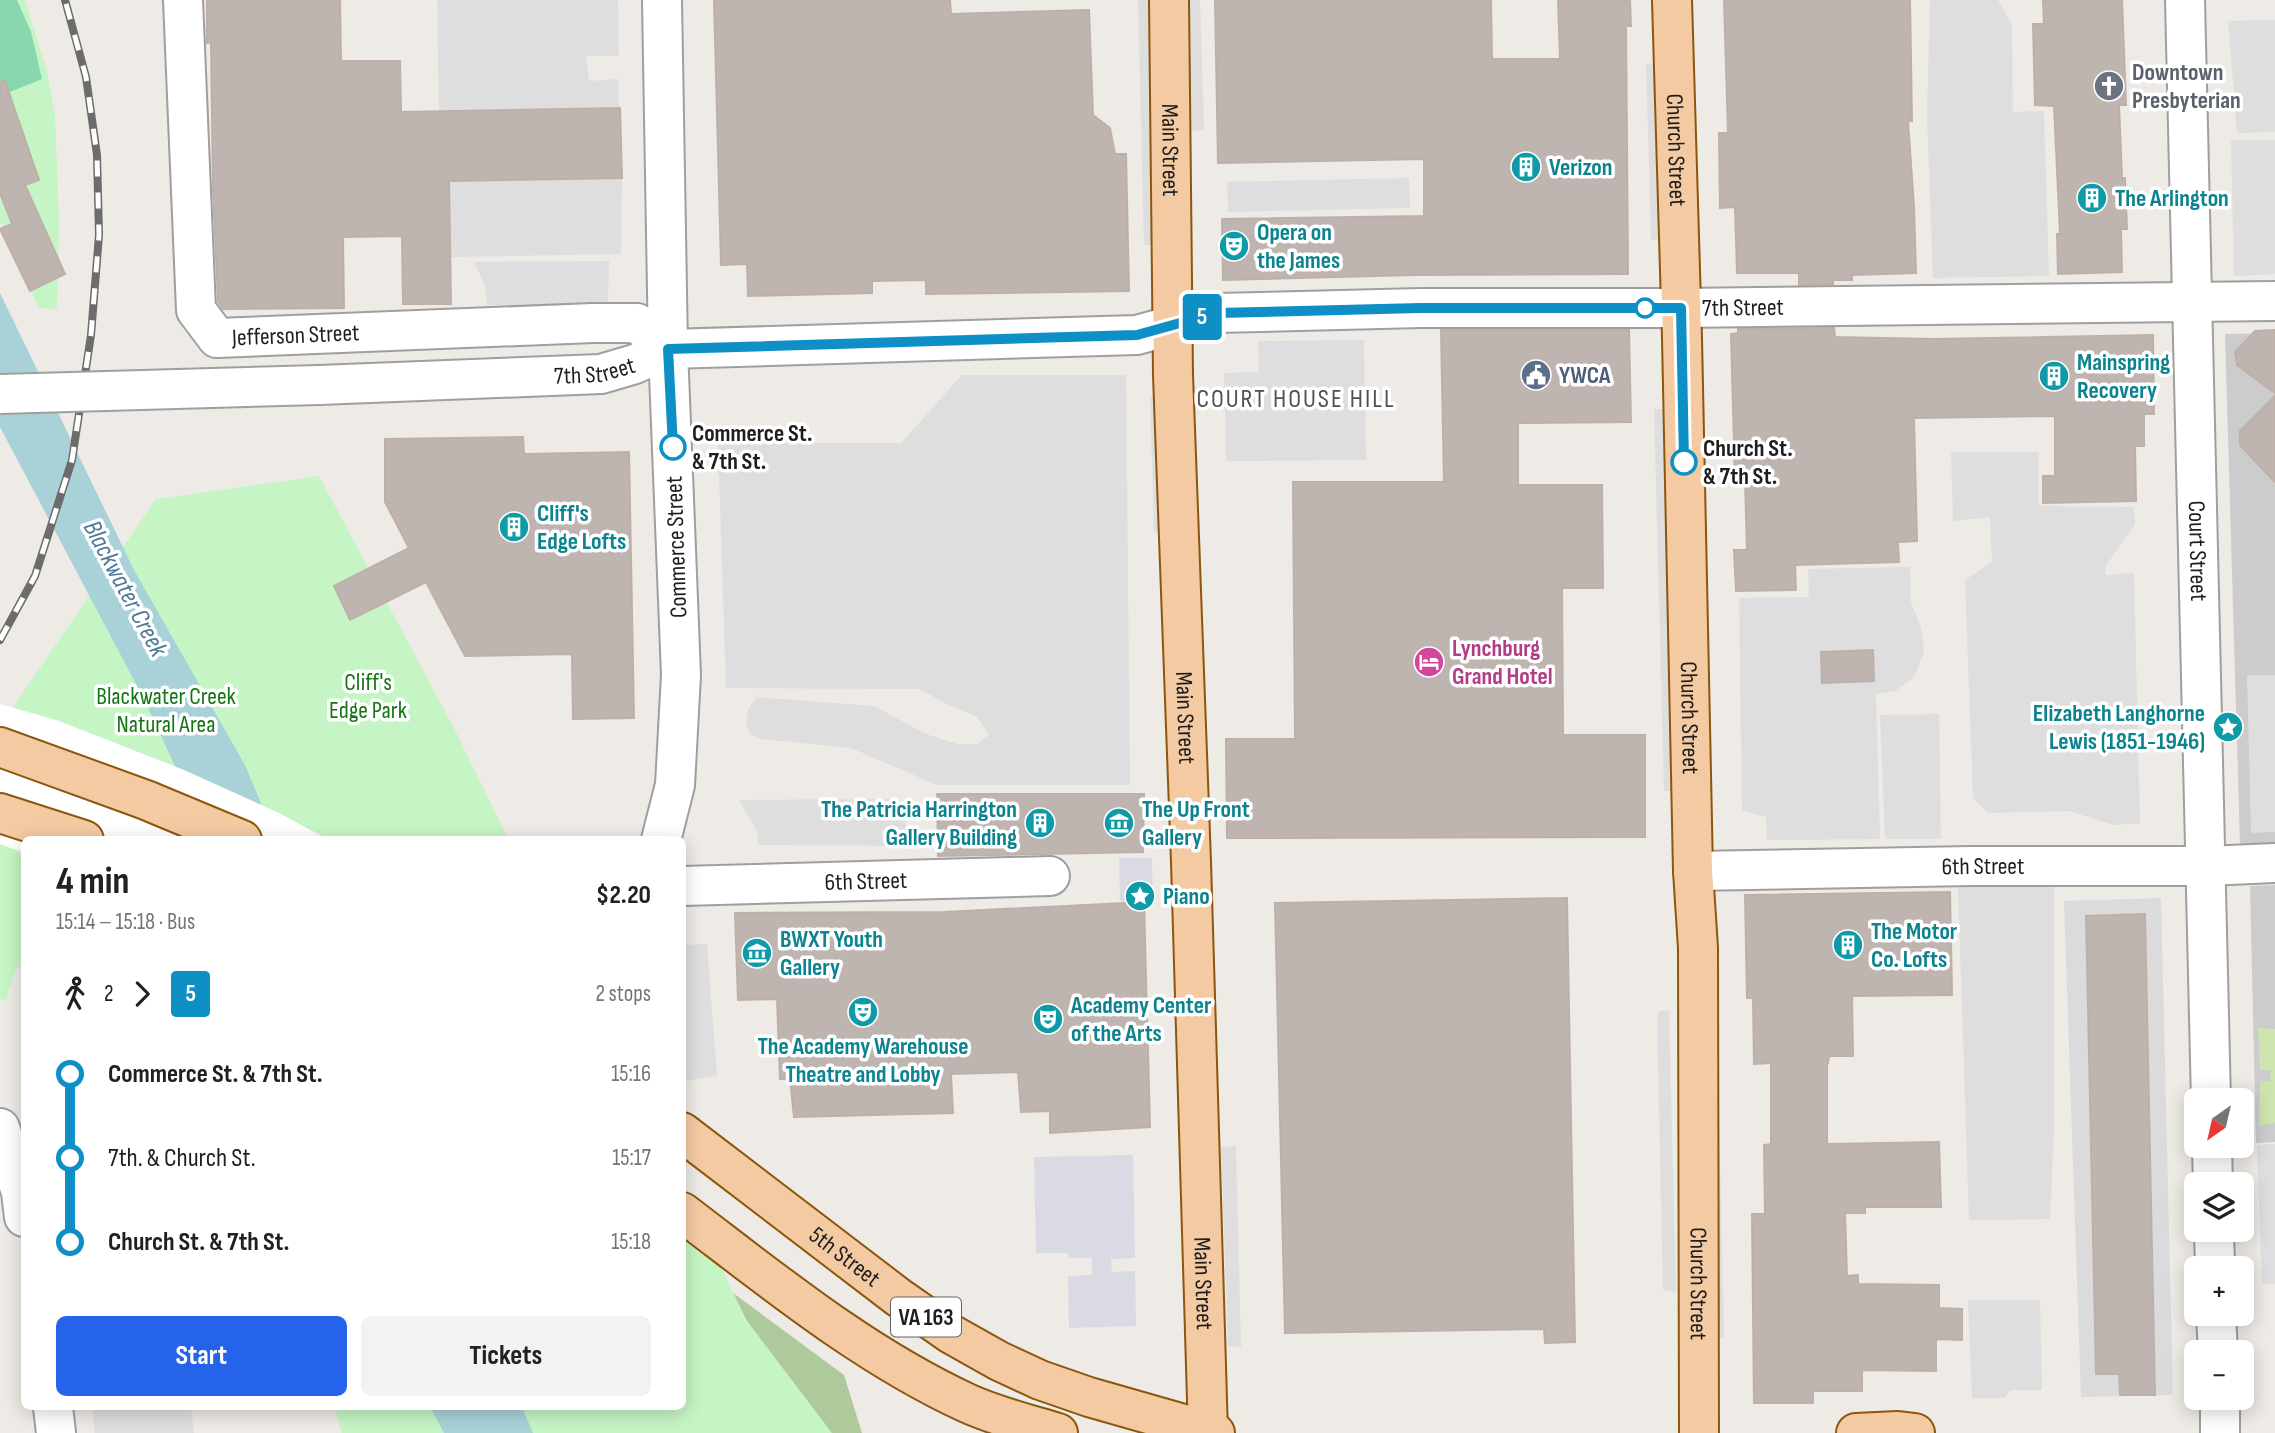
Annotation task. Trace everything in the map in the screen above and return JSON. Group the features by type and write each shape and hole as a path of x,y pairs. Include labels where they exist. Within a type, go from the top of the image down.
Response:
{"main road":[{"name":"Main Street","path":"1169,0 1173,326 1210,1433"},
{"name":"Church Street","path":"1672,0 1693,871 1698,948 1699,1433"},
{"path":"0,747 146,800 232,836"},
{"path":"0,813 72,836"},
{"name":"5th Street","path":"686,1135 898,1297 951,1334 1040,1380 1210,1433"},
{"path":"686,1215 851,1337 918,1377 968,1403 1058,1433"},
{"path":"1856,1433 1915,1433"}],"street":[{"name":"Jefferson Street","path":"183,0 196,310 217,338 637,323 668,349"},
{"name":"Commerce Street","path":"662,0 668,349 681,675 675,785 662,836"},
{"name":"Court Street","path":"2185,0 2211,1088"},
{"name":"7th Street","path":"0,394 601,374 635,364 668,349 1137,335 1216,313 1421,308 1681,308 2275,301"},
{"name":"6th Street","path":"1693,871 2275,863"},
{"name":"6th Street","path":"686,886 1050,876"},
{"path":"0,1128 21,1192"},
{"path":"53,1410 57,1433"},
{"path":"2220,1410 2220,1433"}],"shaded area":[{"path":"437,0 618,0 619,56 586,56 589,81 618,79 619,108 439,111"},
{"path":"1138,0 1152,0 1159,245 1144,245"},
{"path":"1185,0 1200,0 1204,130 1190,131"},
{"path":"1930,0 1998,0 2012,25 2013,112 2044,111 2049,276 1933,278 1927,117"},
{"path":"2275,20 2275,132 2237,133 2228,21"},
{"path":"1659,63 1663,240 1651,240 1646,64"},
{"path":"2231,140 2275,140 2275,274 2234,276"},
{"path":"622,178 621,254 450,257 448,181"},
{"path":"1409,178 1410,208 1228,212 1227,182"},
{"path":"609,261 608,304 487,305 485,285 474,262"},
{"path":"2275,333 2275,843 2240,844 2225,334"},
{"path":"1364,340 1366,460 1226,461 1224,373 1259,372 1258,341"},
{"path":"962,375 1126,375 1130,785 937,785 851,748 761,739 751,735 746,725 748,709 757,697 874,706 926,734 957,744 977,744 989,735 977,717 920,689 726,688 718,443 901,443"},
{"path":"1150,396 1162,396 1166,532 1154,532"},
{"path":"1654,409 1667,409 1677,791 1664,791"},
{"path":"1951,452 2039,452 2039,506 2134,507 2135,524 2105,567 2106,575 2134,573 2140,823 2114,825 2069,811 1988,813 1973,798 1965,580 1992,562 1990,517 1953,521"},
{"path":"1910,567 1911,602 1921,628 1924,651 1915,676 1895,691 1876,694 1880,839 1767,840 1766,817 1742,810 1739,598 1809,597 1808,569"},
{"path":"2247,675 2275,675 2275,832 2251,833"},
{"path":"1939,714 1941,839 1885,839 1880,715"},
{"path":"894,799 908,830 908,846 758,845 757,831 739,800"},
{"path":"1119,858 1152,858 1153,900 1120,901"},
{"path":"2275,885 2275,1142 2256,1143 2250,886"},
{"path":"1958,887 2054,887 2054,1131 2050,1219 1969,1220"},
{"path":"2161,898 2173,1395 2081,1397 2064,901"},
{"path":"707,944 717,1076 686,1081 686,945"},
{"path":"1659,1011 1669,1011 1676,1292 1663,1290"},
{"path":"1717,1025 1724,1338 1711,1338"},
{"path":"2275,1144 2275,1284 2262,1284 2257,1145"},
{"path":"1236,1146 1241,1347 1228,1346 1221,1147"},
{"path":"1133,1155 1135,1258 1111,1259 1112,1272 1135,1271 1136,1326 1069,1328 1068,1276 1092,1275 1092,1258 1069,1258 1068,1253 1036,1253 1034,1157"},
{"path":"1968,1300 2040,1300 2042,1390 2010,1390 2005,1398 1972,1398"},
{"path":"92,1410 191,1410 194,1433 95,1433"}],"green space":[{"path":"0,0 25,0 46,68 55,114 59,223 57,309 39,308 0,221"},
{"path":"0,0 17,0 31,32 42,79 0,96"},
{"name":"Blackwater Creek Natural Area","path":"319,476 453,726 507,836 21,836 21,966 16,968 5,1002 0,999 0,746 13,707 156,499"},
{"path":"2258,1028 2275,1029 2275,1123 2259,1126 2260,1081 2270,1081 2271,1070 2260,1070"},
{"path":"686,1196 747,1321 832,1433 342,1433 335,1410 686,1410"},
{"path":"686,1258 844,1375 862,1433 661,1433 680,1410 686,1410"}],"water":[{"name":"Blackwater Creek","path":"0,293 134,570 245,765 274,836 207,836 145,701 0,427"},
{"path":"432,1410 523,1410 533,1433 444,1433"}],"pier":[{"path":"0,704 59,721 184,770 279,813 322,836 21,836 21,852 0,844"}],"building":[{"path":"207,0 340,0 341,61 400,61 401,112 620,108 622,178 449,181 451,304 403,304 402,236 343,237 344,308 223,309 218,302 211,42 207,43"},
{"path":"714,0 950,0 951,14 1089,10 1093,115 1110,128 1115,154 1126,154 1129,291 926,294 926,280 872,281 872,293 748,296 747,264 721,265"},
{"path":"1215,0 1491,0 1492,59 1560,59 1558,0 1630,0 1631,26 1626,26 1628,274 1414,275 1223,280 1222,219 1424,216 1424,159 1218,163"},
{"path":"1724,0 1910,0 1912,121 1908,121 1916,273 1852,275 1852,280 1833,280 1833,284 1799,285 1799,273 1737,273 1735,207 1720,208 1719,133 1728,133"},
{"path":"2043,0 2122,0 2126,105 2119,105 2127,229 2121,229 2122,272 2058,274 2057,234 2060,234 2054,106 2035,105 2033,24 2044,24"},
{"path":"5,81 39,180 25,185 65,274 30,291 0,229 12,224 0,193 0,82"},
{"path":"1834,328 1835,337 1932,339 2153,335 2154,414 2144,414 2144,446 2135,446 2136,501 2043,503 2043,476 2055,476 2055,416 1914,418 1917,541 1898,542 1899,562 1795,565 1796,590 1736,591 1734,550 1747,550 1745,480 1735,480 1731,334 1738,333 1738,329"},
{"name":"Lynchburg Grand Hotel","path":"1441,330 1629,330 1631,422 1518,423 1518,485 1602,485 1603,588 1562,588 1563,735 1645,735 1645,837 1227,838 1226,739 1295,739 1293,482 1444,482"},
{"path":"2275,330 2275,393 2237,365 2235,352 2255,331"},
{"path":"2275,396 2275,482 2240,445 2240,431"},
{"name":"Cliff's Edge Lofts","path":"523,437 524,454 629,452 634,718 573,719 572,654 465,656 426,582 350,620 334,586 409,548 385,502 385,439"},
{"path":"1873,650 1874,681 1822,683 1821,652"},
{"name":"The Patricia Harrington Gallery Building","path":"937,794 1144,794 1143,852 938,856"},
{"path":"1950,892 1952,995 1852,996 1853,1056 1829,1056 1827,1063 1827,1144 1939,1142 1941,1207 1865,1207 1865,1213 1845,1213 1847,1276 1858,1275 1858,1284 1939,1285 1939,1308 1962,1309 1962,1340 1936,1339 1936,1371 1862,1370 1862,1391 1813,1391 1813,1403 1754,1403 1752,1214 1765,1214 1764,1145 1771,1144 1771,1063 1754,1064 1753,998 1747,998 1745,895"},
{"path":"1567,898 1575,1342 1545,1343 1544,1329 1285,1333 1275,903"},
{"path":"1144,902 1150,1127 1050,1133 1050,1111 1021,1112 1018,1072 951,1074 953,1113 794,1117 790,1079 780,1079 777,999 738,1000 735,913 944,912"},
{"path":"2145,914 2155,1395 2120,1395 2119,1374 2096,1374 2086,916"}],"railway":[{"path":"0,640 35,576 72,460 91,335 99,235 97,155 86,77 65,0"}],"bus line":[{"name":"5","path":"673,447 668,349 1137,335 1216,313 1421,308 1681,308 1684,462"}],"place":[{"name":"Downtown Presbyterian","path":"2109,86"},
{"name":"Verizon","path":"1526,167"},
{"name":"The Arlington","path":"2092,198"},
{"name":"Opera on the James","path":"1234,246"},
{"name":"YWCA","path":"1536,375"},
{"name":"Mainspring Recovery","path":"2054,376"},
{"name":"Commerce St. & 7th St.","path":"673,447"},
{"name":"Church St. & 7th St.","path":"1684,462"},
{"name":"Cliff's Edge Lofts","path":"514,527"},
{"name":"Lynchburg Grand Hotel","path":"1429,662"},
{"name":"Elizabeth Langhorne Lewis (1851-1946)","path":"2228,727"},
{"name":"The Patricia Harrington Gallery Building","path":"1040,823"},
{"name":"The Up Front Gallery","path":"1119,823"},
{"name":"Piano","path":"1140,896"},
{"name":"The Motor Co. Lofts","path":"1848,945"},
{"name":"BWXT Youth Gallery","path":"757,953"},
{"name":"The Academy Warehouse Theatre and Lobby","path":"863,1012"},
{"name":"Academy Center of the Arts","path":"1048,1019"}],"district":[{"name":"COURT HOUSE HILL","path":"1296,398"}],"park label":[{"name":"Cliff's Edge Park","path":"368,696"}]}
